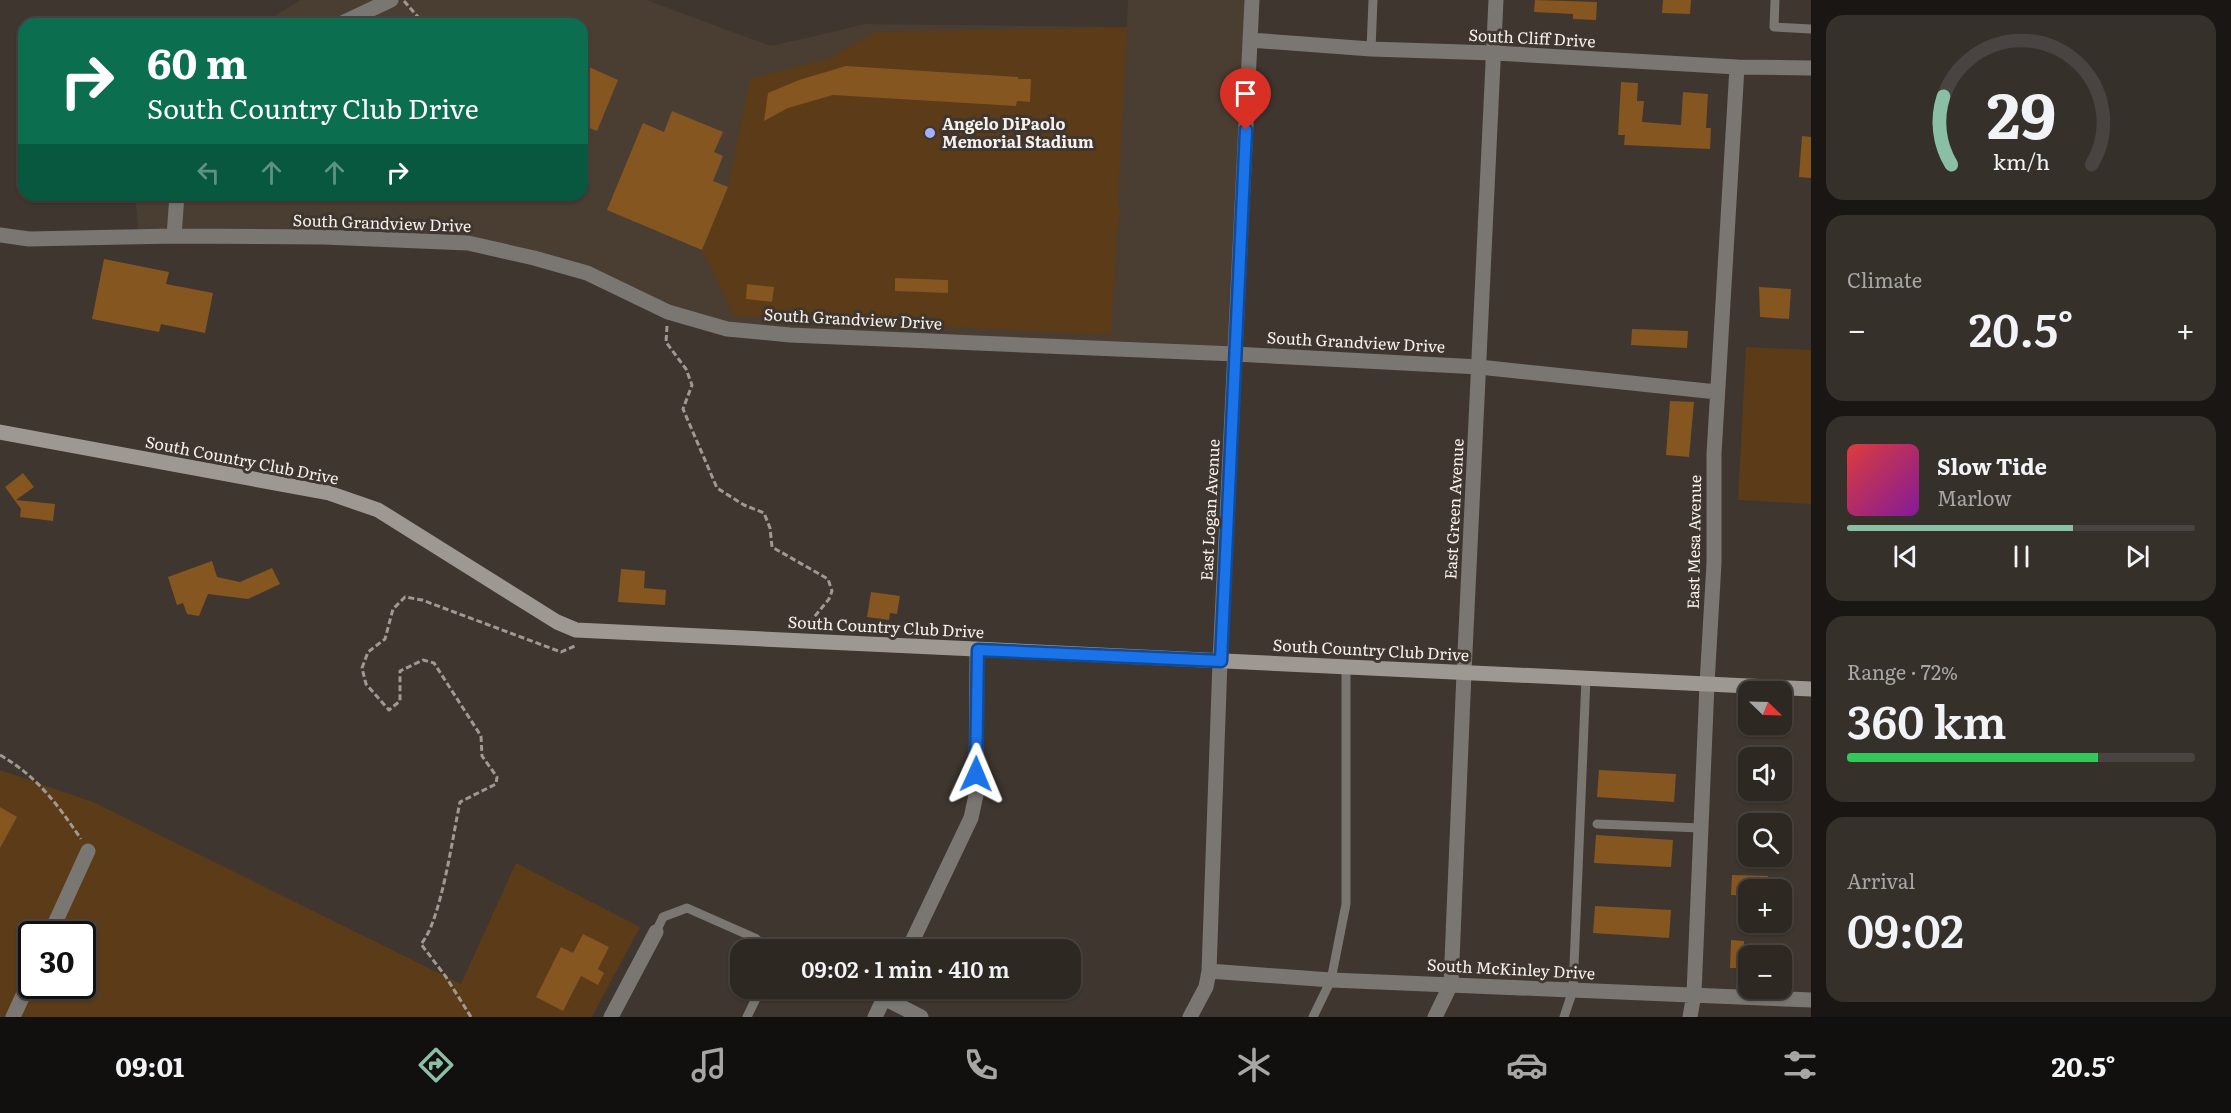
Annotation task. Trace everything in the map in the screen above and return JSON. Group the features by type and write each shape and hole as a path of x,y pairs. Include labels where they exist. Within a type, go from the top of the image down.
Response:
{"main road":[{"name":"South Country Club Drive","path":"0,432 329,493 378,510 557,622 576,630 1811,689"}],"street":[{"path":"353,18 391,0"},
{"name":"East Logan Avenue","path":"1190,1017 1206,987 1209,971 1252,0"},
{"name":"East Green Avenue","path":"1435,1017 1451,984 1496,0"},
{"name":"South Cliff Drive","path":"1250,40 1371,49 1494,53 1737,67 1811,68"},
{"name":"East Mesa Avenue","path":"1690,1017 1694,994 1714,563 1714,454 1717,392 1737,67"},
{"path":"174,236 177,201"},
{"name":"South Grandview Drive","path":"0,235 29,239 174,236 323,237 468,243 587,273 668,312 727,329 790,335 1479,367 1717,392"},
{"path":"913,939 971,818 976,795 978,650"},
{"path":"56,921 88,851"},
{"path":"611,1017 656,932"},
{"name":"South McKinley Drive","path":"1209,971 1331,980 1811,1000"},
{"path":"13,1017 21,999"},
{"path":"875,1017 883,999"},
{"path":"895,999 921,1017"}],"lane":[{"path":"1371,49 1373,0"},
{"path":"1775,0 1774,27 1811,29"},
{"path":"1313,1017 1331,980 1346,904 1346,667"},
{"path":"1564,1017 1573,990 1586,678"},
{"path":"1598,824 1701,828"},
{"path":"656,932 663,916 687,908 755,939"},
{"path":"747,1017 756,999"}],"path":[{"path":"403,0 418,18"},
{"path":"668,312 666,342 686,369 692,385 682,409 717,488 744,505 764,513 770,528 772,547 828,579 832,591 829,599 803,631 791,641"},
{"path":"471,1017 446,977 421,944 428,936 444,879 460,802 496,784 497,777 482,756 481,736 434,663 423,660 400,671 400,701 389,710 366,684 362,668 369,652 385,639 393,609 405,597 422,600 561,652 577,645"},
{"path":"0,755 19,766 54,799 88,851"}],"shaded area":[{"path":"300,0 646,0 771,46 866,24 1127,27 1128,0 1252,0 1235,354 730,331 587,273 468,243 139,237 136,201 588,201 588,18 272,18"},
{"name":"Angelo DiPaolo Memorial Stadium","path":"1127,27 1118,200 1120,212 1111,335 734,316 702,250 728,187 750,79 828,59 876,32"},
{"path":"1746,347 1811,350 1811,504 1738,500"},
{"path":"0,770 93,802 461,984 516,863 640,927 592,1017 0,1017"}],"building":[{"path":"1535,0 1597,2 1596,20 1573,19 1573,14 1534,12"},
{"path":"1663,0 1691,0 1690,14 1662,13"},
{"path":"846,66 1031,79 1030,102 1017,101 1016,106 833,95 788,108 764,121 768,93 799,80"},
{"path":"588,67 618,80 597,131 588,127"},
{"path":"1621,82 1638,83 1637,101 1644,101 1642,122 1681,125 1683,92 1708,94 1706,128 1711,128 1710,149 1624,145 1625,135 1618,135"},
{"path":"672,111 723,132 714,152 723,156 713,181 728,187 702,250 607,210 643,123 664,132"},
{"path":"1802,136 1811,137 1811,178 1799,177"},
{"path":"104,259 169,272 166,284 213,293 205,333 161,324 159,332 92,319"},
{"path":"895,278 948,280 948,293 895,291"},
{"path":"747,284 774,287 772,302 746,299"},
{"path":"1759,287 1791,289 1789,319 1760,317"},
{"path":"1632,329 1688,331 1687,348 1631,345"},
{"path":"1670,401 1694,402 1689,457 1666,455"},
{"path":"23,473 34,487 16,500 55,504 53,521 20,517 21,509 5,487"},
{"path":"212,561 217,577 240,582 272,568 280,584 248,599 208,594 199,616 187,614 183,603 177,605 168,577"},
{"path":"621,569 645,571 644,588 666,590 665,605 618,602"},
{"path":"871,592 900,596 897,614 890,613 889,620 867,617"},
{"path":"1599,770 1676,774 1674,802 1597,797"},
{"path":"0,807 17,817 0,848"},
{"path":"1596,835 1673,840 1671,867 1594,863"},
{"path":"1732,875 1768,876 1768,879 1738,879 1738,895 1731,895"},
{"path":"1595,906 1671,910 1669,938 1593,933"},
{"path":"583,934 609,947 598,969 604,973 598,985 581,976 563,1011 536,997 561,947 573,953"},
{"path":"1731,940 1744,941 1744,945 1738,945 1738,968 1730,968"}],"place":[{"name":"Angelo DiPaolo Memorial Stadium","path":"930,133"}],"route":[{"path":"976,774 978,650 1221,661 1246,130"}]}
